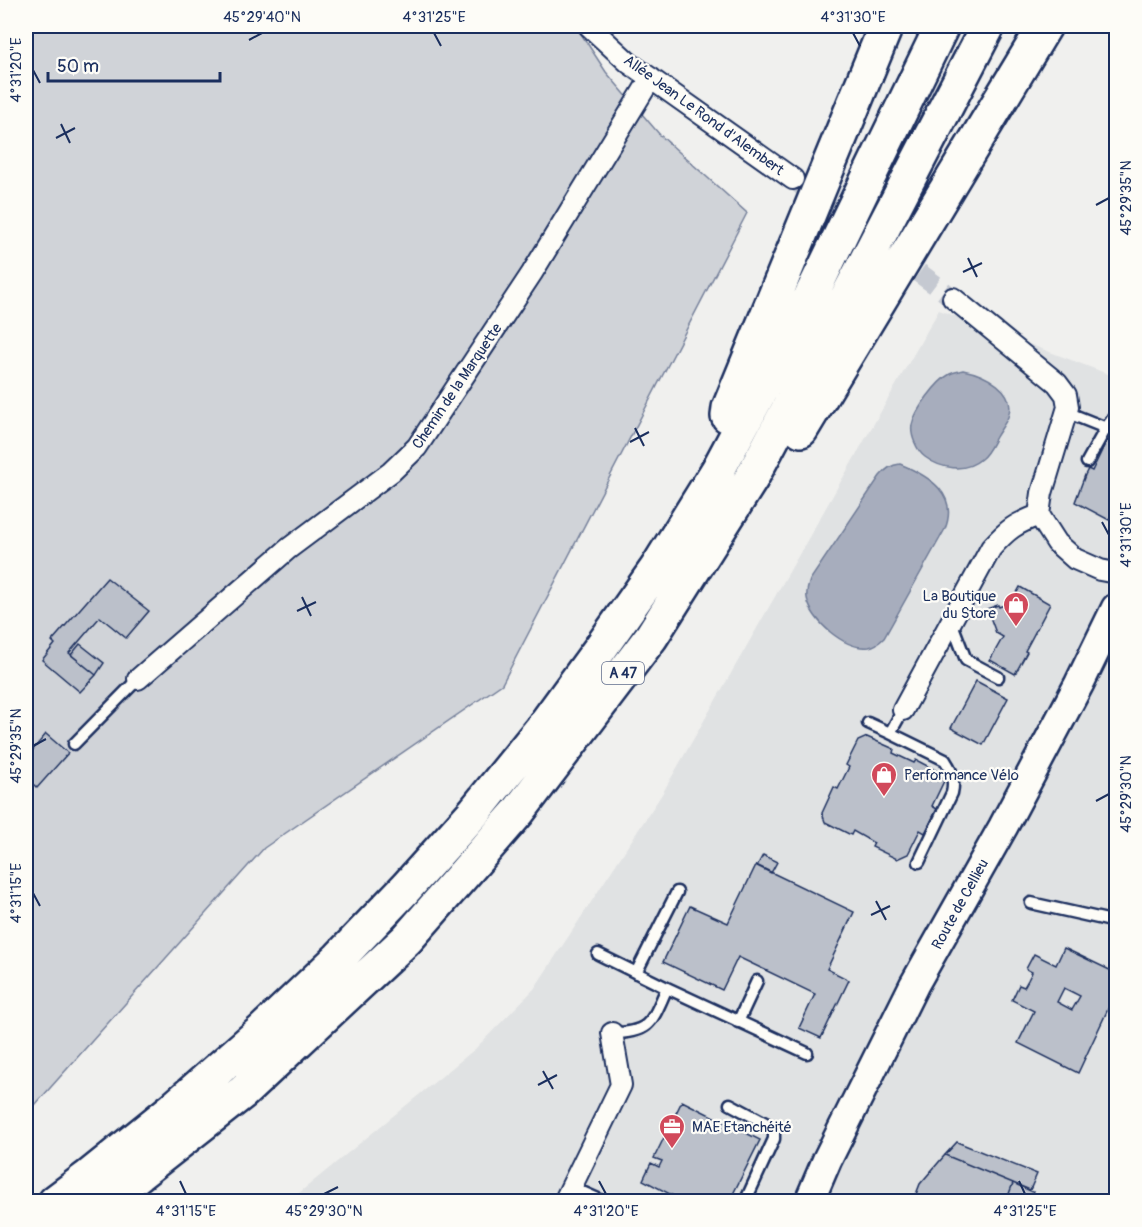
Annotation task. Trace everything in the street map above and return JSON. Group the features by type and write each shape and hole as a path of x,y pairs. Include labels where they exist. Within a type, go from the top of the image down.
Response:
{"highway":[{"path":"718,470 729,408 886,26"},
{"name":"A 47","path":"55,1202 174,1108 339,958 405,890 475,811 543,727 650,578 718,470 810,298 942,26"},
{"name":"A 47","path":"104,1202 243,1092 407,939 518,812 651,637 751,479 988,26"},
{"path":"751,479 788,451 1045,26"}],"main road":[{"name":"Route de Cellieu","path":"809,1202 827,1160 915,986 1003,827 1079,684 1116,608"}],"street":[{"name":"Allée Jean Le Rond d'Alembert","path":"589,26 629,63 793,179"},
{"name":"Chemin de la Marquette","path":"138,679 288,549 391,472 417,447 532,273 651,78"},
{"path":"952,298 1057,383 1065,394 1068,407 1041,493 1039,515 1057,543 1075,559 1100,570 1116,573"},
{"path":"903,710 991,548 1007,531 1039,515"},
{"path":"567,1194 621,1085 612,1033"}],"lane":[{"path":"1066,412 1106,428"},
{"path":"1088,462 1116,414"},
{"path":"951,621 966,660 998,677"},
{"path":"74,744 138,679"},
{"path":"890,733 903,710"},
{"path":"868,723 945,760 953,775 952,793 919,862"},
{"path":"636,973 677,892"},
{"path":"1031,903 1116,922"},
{"path":"598,954 807,1053"},
{"path":"738,1022 757,981"},
{"path":"612,1033 629,1033 642,1029 651,1022 667,988"},
{"path":"730,1104 771,1126 774,1132 774,1139 746,1202"},
{"path":"567,1194 605,1202"}],"shaded area":[{"path":"26,26 576,26 606,72 660,135 747,213 502,684 264,848 26,1115"},
{"path":"939,310 1116,377 1116,1201 288,1202 475,1049 534,989 662,794"}],"water":[{"path":"963,370 980,375 997,385 1004,391 1010,407 1007,420 983,457 968,466 953,468 931,461 922,454 913,438 912,425 922,404 933,389 950,374"},
{"path":"900,464 921,474 939,488 945,496 948,517 945,529 884,638 869,647 860,647 840,639 822,624 810,607 807,589 810,580 880,476 894,465"}],"building":[{"path":"1107,440 1116,445 1116,506 1109,520 1075,502 1088,469 1092,471"},
{"path":"107,578 149,611 126,638 100,617 69,653 96,675 80,692 42,660 55,644 52,641"},
{"path":"1020,587 1050,604 1015,674 990,660 1003,637 996,633 987,609 1016,600 1015,596"},
{"path":"80,644 104,663 96,675 71,655"},
{"path":"976,681 1008,698 983,745 951,728"},
{"path":"46,734 68,753 37,788 26,777 26,758"},
{"path":"867,737 894,749 893,753 914,763 916,760 939,772 944,781 932,806 937,809 925,833 920,830 908,854 897,859 872,847 874,843 853,831 851,835 825,822 822,813 834,787 838,789 849,767 846,765 858,741"},
{"path":"763,855 777,862 771,873 757,866"},
{"path":"756,865 854,912 827,969 849,980 821,1038 799,1028 815,994 738,957 722,990 663,962 690,906 728,923"},
{"path":"1064,948 1116,973 1116,992 1078,1073 1018,1043 1034,1011 1012,1000 1019,985 1024,987 1032,972 1026,969 1034,954 1056,965","holes":["1064,988 1080,996 1072,1010 1057,1002"]},
{"path":"682,1101 760,1140 729,1202 685,1202 643,1180 651,1163 659,1167 662,1161 654,1158"},
{"path":"957,1142 1037,1174 1030,1190 945,1155"},
{"path":"945,1155 1013,1183 1006,1202 913,1202 920,1184"},
{"path":"1013,1183 1033,1192 1029,1202 1006,1202"}],"tunnel":[{"path":"793,179 854,225"},
{"path":"895,255 953,298"}],"place":[{"name":"La Boutique du Store","path":"1016,628"},
{"name":"Performance Vélo","path":"884,798"},
{"name":"MAE Etanchéité","path":"672,1150"}]}
